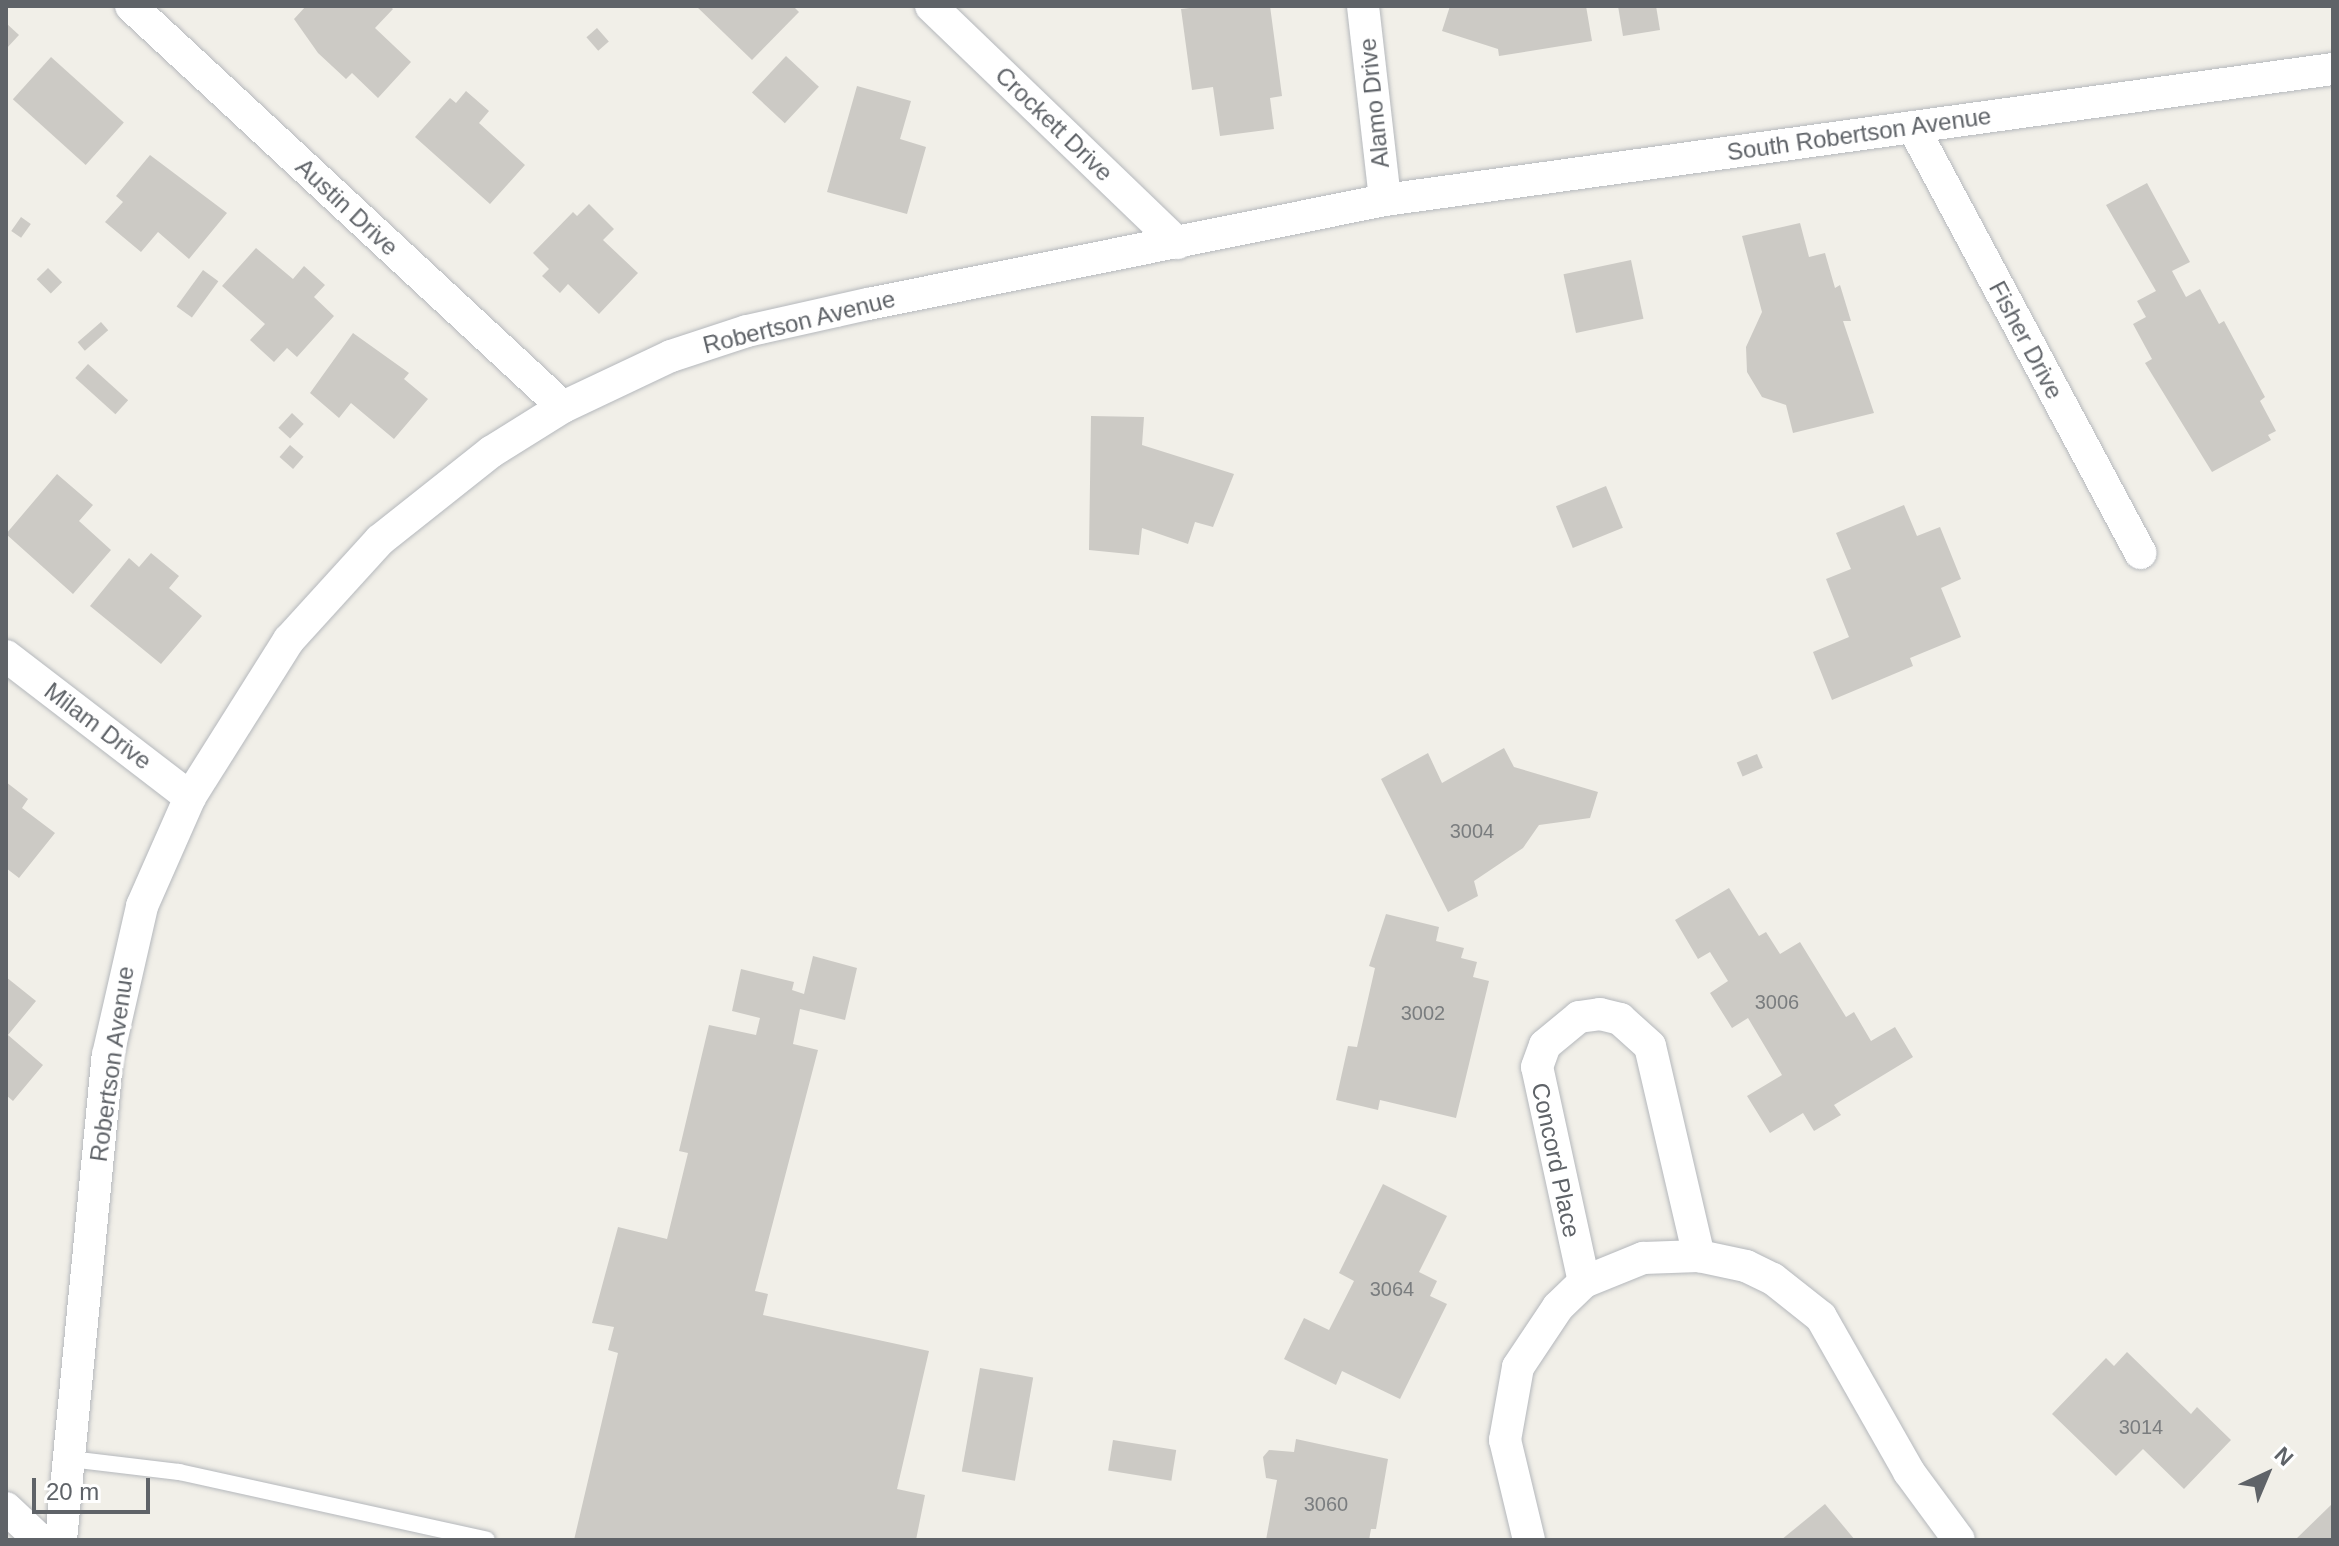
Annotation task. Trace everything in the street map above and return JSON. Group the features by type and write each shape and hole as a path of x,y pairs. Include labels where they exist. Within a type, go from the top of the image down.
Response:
{"street":[{"name":"Austin Drive","path":"131,6 563,407"},
{"name":"Crockett Drive","path":"931,6 1177,243"},
{"name":"Alamo Drive","path":"1363,6 1385,200"},
{"name":"South Robertson Avenue","path":"1385,200 2333,69"},
{"name":"Fisher Drive","path":"1913,127 2140,553"},
{"name":"Robertson Avenue","path":"61,1540 115,1014 142,906 190,797 257,684 352,568 448,483 563,407 671,356 747,331 1385,200"},
{"name":"Milam Drive","path":"6,656 190,797"},
{"name":"Concord Place","path":"1584,1282 1537,1067 1545,1045 1579,1017 1600,1014 1620,1019 1650,1046 1699,1256"},
{"path":"1529,1540 1505,1440 1518,1367 1558,1307 1584,1282 1643,1258 1699,1256 1746,1266 1773,1279 1821,1317 1909,1472 1959,1540"},
{"path":"6,1508 40,1540"}],"lane":[{"path":"70,1459 179,1472 487,1540"}],"building":[{"path":"306,6 390,6 393,9 375,28 411,62 378,98 352,73 346,79 318,53 294,19"},
{"path":"696,6 793,6 799,12 752,60"},
{"path":"1270,6 1282,96 1270,98 1274,129 1220,136 1213,87 1192,90 1181,9"},
{"path":"1450,6 1586,6 1592,41 1499,56 1498,49 1442,31"},
{"path":"1618,6 1656,6 1660,30 1623,36"},
{"path":"6,23 19,35 6,49"},
{"path":"597,28 609,42 598,51 586,37"},
{"path":"786,56 819,87 785,123 752,93"},
{"path":"51,57 124,123 86,165 13,99"},
{"path":"857,86 911,101 900,139 926,147 907,214 827,192"},
{"path":"466,91 489,111 479,123 525,165 490,204 415,137 450,98 456,103"},
{"path":"150,155 227,213 189,259 158,232 141,252 105,222 123,202 116,196"},
{"path":"2147,183 2190,262 2172,271 2186,297 2200,289 2219,324 2224,321 2265,397 2260,401 2276,431 2268,435 2271,440 2212,472 2145,363 2152,359 2133,324 2146,317 2137,301 2156,291 2106,205"},
{"path":"589,204 614,229 603,240 638,273 599,314 568,284 560,293 542,276 549,269 533,253 573,212 577,216"},
{"path":"21,217 31,224 21,238 11,231"},
{"path":"1800,223 1809,257 1825,253 1835,288 1840,285 1851,321 1843,321 1874,413 1793,433 1786,405 1762,397 1747,372 1746,347 1762,312 1742,236"},
{"path":"256,248 293,279 304,266 325,285 314,297 334,316 297,357 287,348 274,362 250,340 265,324 222,286"},
{"path":"1631,260 1643,319 1576,333 1564,274"},
{"path":"48,268 62,282 51,293 37,279"},
{"path":"203,270 218,281 192,318 177,306"},
{"path":"101,322 108,330 85,351 78,342"},
{"path":"353,333 409,373 404,379 428,399 394,439 351,403 339,418 310,393"},
{"path":"88,364 128,400 115,414 75,378"},
{"path":"292,413 304,424 290,439 278,428"},
{"path":"1091,416 1144,417 1142,445 1234,474 1213,527 1195,522 1188,544 1142,528 1139,555 1089,550"},
{"path":"290,445 304,457 293,469 280,457"},
{"path":"57,474 93,505 79,521 111,550 73,594 6,534"},
{"path":"1606,486 1623,528 1573,548 1556,506"},
{"path":"1904,505 1917,536 1940,527 1961,579 1941,588 1961,637 1910,658 1913,666 1832,700 1813,652 1849,637 1826,579 1851,569 1836,533"},
{"path":"151,553 179,576 169,588 202,616 161,664 90,606 129,558 139,567"},
{"path":"1504,748 1514,767 1598,792 1590,818 1539,825 1523,848 1474,881 1478,896 1448,912 1381,779 1428,753 1442,783"},
{"path":"1757,754 1763,768 1743,776 1737,763"},
{"path":"6,782 28,799 22,808 55,833 19,878 6,868"},
{"path":"1729,888 1759,936 1766,932 1780,954 1800,942 1846,1017 1854,1012 1871,1041 1895,1027 1913,1057 1834,1105 1841,1115 1814,1131 1803,1113 1770,1133 1747,1096 1782,1075 1748,1018 1732,1028 1710,993 1728,981 1710,952 1698,959 1675,920"},
{"path":"1386,914 1439,927 1436,941 1464,948 1461,958 1477,962 1473,977 1489,981 1456,1118 1380,1100 1378,1110 1336,1100 1348,1046 1357,1047 1375,968 1369,966"},
{"path":"813,956 857,968 845,1020 800,1009 793,1044 818,1050 755,1291 768,1294 763,1315 929,1351 897,1489 925,1495 916,1540 574,1540 618,1353 608,1350 614,1327 592,1323 618,1227 667,1239 688,1153 679,1151 709,1025 756,1035 760,1018 732,1011 741,969 794,982 792,990 804,994"},
{"path":"6,977 36,1001 8,1035 43,1065 13,1101 6,1095"},
{"path":"1383,1184 1447,1216 1419,1272 1437,1281 1430,1296 1447,1304 1400,1399 1342,1371 1336,1385 1284,1359 1304,1318 1329,1330 1354,1281 1339,1273"},
{"path":"2127,1352 2191,1414 2197,1407 2231,1440 2184,1489 2143,1449 2116,1476 2052,1414 2106,1358 2114,1366"},
{"path":"980,1368 1033,1377 1015,1481 962,1471"},
{"path":"1296,1439 1388,1459 1376,1529 1371,1529 1369,1540 1266,1540 1277,1480 1266,1478 1263,1457 1269,1450 1294,1452"},
{"path":"1113,1440 1176,1450 1171,1481 1108,1471"},
{"path":"2333,1503 2333,1540 2295,1540"},
{"path":"1825,1504 1855,1540 1781,1540"}]}
